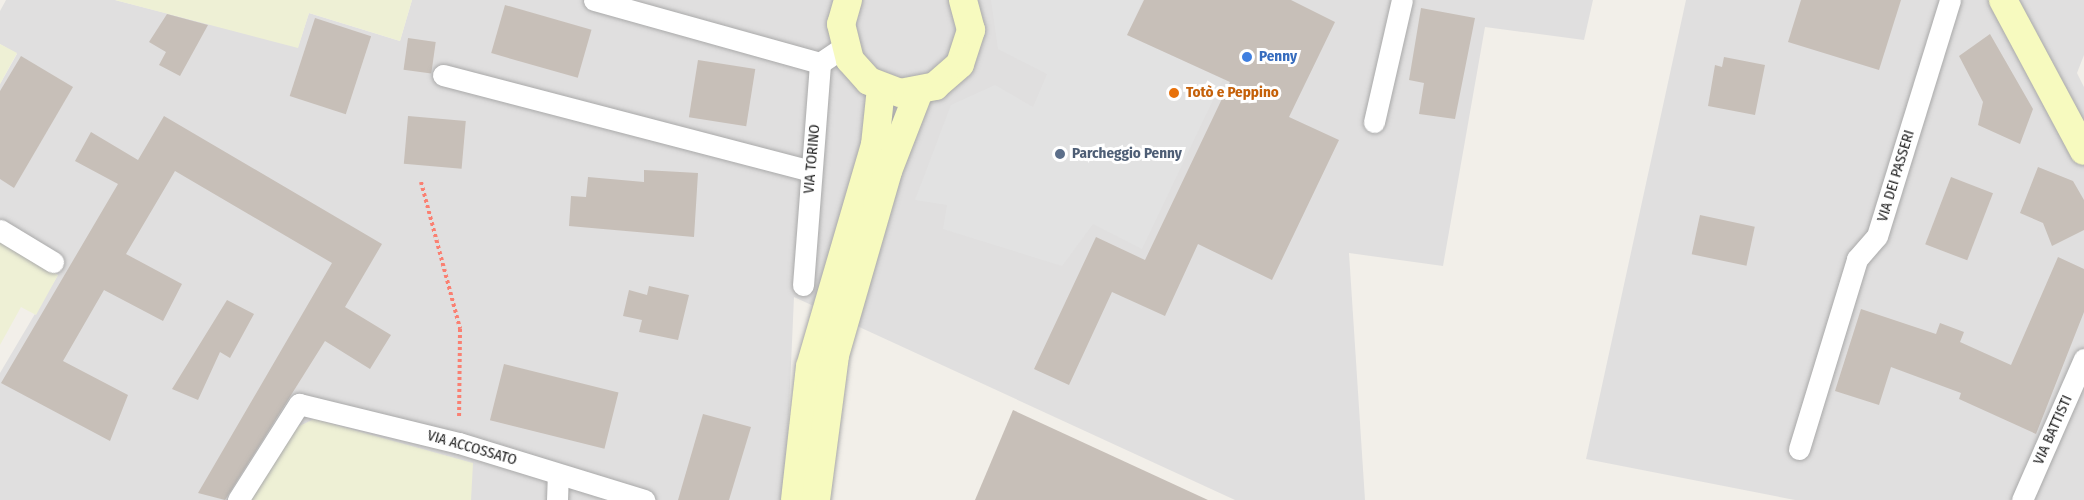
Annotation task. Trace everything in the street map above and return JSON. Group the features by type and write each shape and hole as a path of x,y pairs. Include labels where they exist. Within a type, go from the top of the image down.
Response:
{"main road":[{"path":"848,0 841,24 844,47 858,72 881,88 919,91 949,77 964,56 970,30 963,0"},
{"path":"2003,0 2084,151"},
{"path":"795,500 810,367 875,145 881,88"},
{"path":"816,500 835,355 888,171 919,91"}],"street":[{"path":"594,0 820,63 844,47"},
{"path":"1374,122 1402,0"},
{"name":"VIA DEI PASSERI","path":"1799,449 1857,259 1877,236 1950,0"},
{"name":"VIA TORINO","path":"803,285 820,63"},
{"path":"443,75 811,171"},
{"path":"0,230 53,262"},
{"name":"VIA BATTISTI","path":"2022,500 2084,359"},
{"name":"VIA ACCOSSATO","path":"238,500 299,404 459,443 644,500"},
{"path":"557,500 558,474"}],"path":[{"path":"422,182 460,329 459,443"}],"shaded area":[{"path":"6,0 115,0 298,47 309,13 400,41 412,0 1593,0 1584,40 1485,27 1443,266 1349,253 1365,500 1235,500 794,297 785,500 0,500 0,373 58,275 0,240 0,84 17,54 0,44 0,11"},
{"name":"Parcheggio Penny","path":"991,0 1143,0 1127,35 1223,79 1142,249 1093,224 1062,266 943,229 947,205 915,200 951,105 995,85 1033,107 1047,74 998,49"},
{"path":"1686,0 2084,0 2084,55 2077,73 2084,87 2084,500 1795,500 1586,459"}],"green space":[{"path":"115,0 412,0 400,41 309,13 298,48"},
{"path":"0,44 17,53 0,84"},
{"path":"0,240 58,275 36,315 21,307 0,345"},
{"path":"314,419 473,463 471,500 249,500 293,429"}],"building":[{"path":"1144,0 1291,0 1335,22 1289,117 1339,140 1272,280 1198,244 1165,316 1112,292 1069,385 1034,369 1096,237 1145,260 1230,82 1127,35"},
{"path":"1801,0 1901,0 1879,70 1788,42"},
{"path":"505,5 592,30 578,78 491,53"},
{"path":"1421,8 1475,18 1455,119 1419,114 1424,83 1409,80"},
{"path":"167,14 208,25 180,76 159,65 166,52 149,42"},
{"path":"315,18 371,36 346,114 290,96"},
{"path":"1990,34 2033,109 2020,144 1978,125 1983,102 1959,56"},
{"path":"408,38 436,42 431,74 404,70"},
{"path":"21,56 73,87 14,188 0,179 0,91"},
{"path":"1724,57 1765,65 1755,115 1708,106 1715,65 1722,67"},
{"path":"698,60 755,69 746,126 689,117"},
{"path":"164,116 382,244 345,307 391,335 370,369 325,341 225,500 198,493 332,263 175,171 126,254 182,284 163,321 104,290 63,361 128,395 110,441 1,383 118,184 75,161 91,132 138,160"},
{"path":"408,116 466,121 462,169 404,164"},
{"path":"2038,167 2073,181 2084,200 2084,230 2052,246 2043,223 2020,213"},
{"path":"644,170 698,173 694,237 569,226 571,196 586,197 588,177 644,182"},
{"path":"1951,177 1993,193 1967,260 1925,244"},
{"path":"1700,215 1755,227 1746,266 1692,254"},
{"path":"2058,257 2084,269 2084,312 2036,434 1959,399 1961,393 1891,367 1879,405 1835,391 1861,309 1936,334 1940,323 1964,332 1960,342 2011,365"},
{"path":"649,286 689,295 678,340 639,332 642,320 623,316 629,290 647,295"},
{"path":"227,300 254,314 230,358 220,352 198,400 172,389"},
{"path":"504,364 618,393 604,449 490,420"},
{"path":"1013,410 1208,500 975,500"},
{"path":"703,414 751,427 729,500 678,500"}],"place":[{"name":"Penny","path":"1247,57"},
{"name":"Totò e Peppino","path":"1174,93"},
{"name":"Parcheggio Penny","path":"1060,154"}]}
